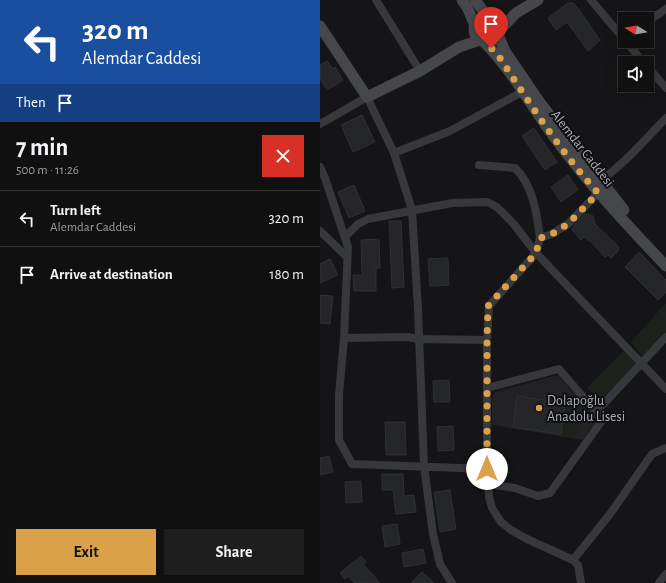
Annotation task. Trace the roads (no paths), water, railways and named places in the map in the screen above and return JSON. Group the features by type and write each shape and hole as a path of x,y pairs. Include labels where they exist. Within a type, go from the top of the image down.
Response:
{"main road":[{"path":"462,0 468,9 477,37 482,41"},
{"path":"475,0 490,17 498,23 499,33"},
{"path":"320,26 368,97 420,71 459,47 482,41 492,41 516,13 538,0"},
{"path":"459,47 480,19 516,13"},
{"name":"Alemdar Caddesi","path":"499,33 505,51 541,104 620,206 666,257"},
{"name":"Alemdar Caddesi","path":"482,41 498,55 522,92 586,179 666,266"}],"street":[{"path":"376,0 420,71"},
{"path":"591,0 618,32"},
{"path":"654,17 666,9"},
{"path":"632,48 638,56"},
{"path":"654,74 666,88"},
{"path":"394,153 450,131 522,92"},
{"path":"320,124 368,97 394,153 412,210 418,309 418,339 421,368 424,466 433,534 440,564 450,582"},
{"path":"600,181 629,156 666,118"},
{"path":"479,165 515,168 520,172 530,191 538,222 540,238 536,253 488,306 487,469 489,497 492,508 502,522 511,530 573,560 578,565 581,583"},
{"path":"320,167 348,247 344,338 339,394 339,440 349,460 352,464 487,469"},
{"path":"540,238 552,234 568,224 598,193"},
{"path":"345,237 358,224 368,220 452,203 487,202 497,207 513,222 536,253 642,362 666,389"},
{"path":"320,232 347,257"},
{"path":"344,338 408,337 418,339 487,340"},
{"path":"596,412 666,337"},
{"path":"487,388 559,370 596,412 601,422 550,493 538,496 515,488 488,484"},
{"path":"573,560 610,514 626,488 652,454 666,448"},
{"path":"659,583 666,574"}],"place":[{"name":"Dolapoğlu Anadolu Lisesi","path":"539,408"}]}
